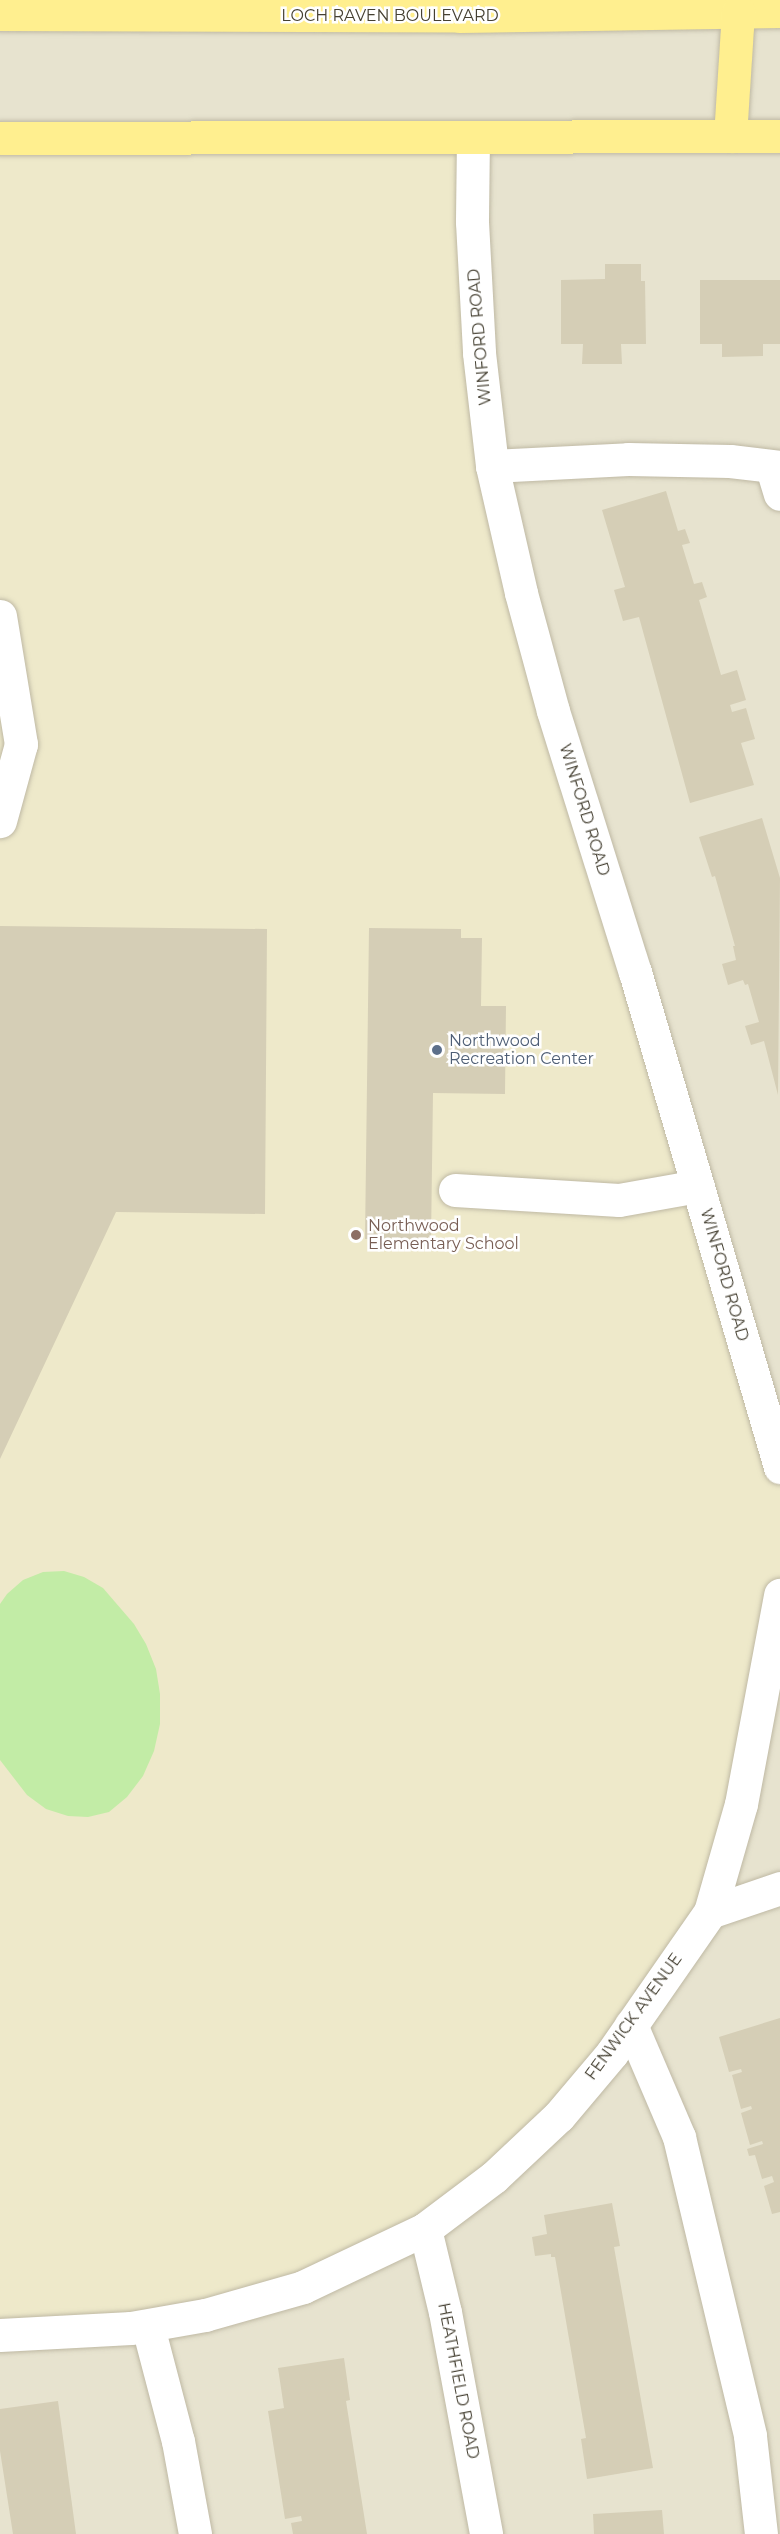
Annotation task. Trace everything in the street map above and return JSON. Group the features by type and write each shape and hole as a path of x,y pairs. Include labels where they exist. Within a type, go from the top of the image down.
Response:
{"main road":[{"name":"LOCH RAVEN BOULEVARD","path":"0,14 459,8 780,11"},
{"path":"730,136 738,11"},
{"path":"0,138 780,136"}],"street":[{"name":"WINFORD ROAD","path":"473,137 476,301 492,466 521,593 553,711 635,972 780,1467"},
{"path":"492,466 628,459 730,461 777,476"},
{"path":"0,616 21,744 0,821"},
{"path":"455,1190 619,1200 698,1186"},
{"name":"FENWICK AVENUE","path":"0,2335 148,2327 205,2315 303,2287 424,2229 494,2177 559,2116 612,2053 710,1912 741,1804 780,1595"},
{"path":"710,1912 780,1888"},
{"path":"631,2025 679,2137 750,2436 761,2534"},
{"name":"HEATHFIELD ROAD","path":"424,2229 454,2357 486,2534"},
{"path":"148,2327 178,2441 195,2534"}],"shaded area":[{"path":"0,0 780,0 780,1467 0,138"},
{"name":"Northwood Elementary School","path":"473,137 493,466 780,1467 780,1591 710,1912 631,2025 425,2229 303,2287 0,2331 0,138"},
{"path":"780,1591 780,2534 0,2534 0,2331"}],"green space":[{"path":"64,1571 84,1577 103,1588 134,1624 146,1644 156,1669 160,1694 160,1724 154,1751 143,1776 127,1797 109,1812 88,1817 68,1816 46,1809 27,1795 0,1760 0,1604 7,1594 23,1580 43,1572"}],"building":[{"path":"605,264 641,264 641,281 645,281 646,344 621,344 622,364 582,364 583,344 561,344 561,280 605,279"},
{"path":"700,280 780,280 780,344 763,344 763,356 722,357 722,344 700,344"},
{"path":"666,491 678,531 685,529 690,543 682,545 694,584 702,582 707,597 699,600 721,675 737,670 746,700 730,705 732,712 746,708 755,739 741,743 754,785 690,803 639,617 623,621 614,590 625,587 602,510"},
{"path":"762,818 780,878 778,1095 764,1041 751,1045 745,1026 759,1022 748,984 745,985 743,980 728,985 722,964 736,960 733,946 735,946 715,876 712,877 699,837"},
{"path":"0,926 267,929 265,1214 116,1212 0,1459"},
{"name":"Northwood Recreation Center","path":"369,928 461,929 461,938 482,938 481,1006 506,1006 505,1094 433,1093 431,1240 365,1239"},
{"path":"780,2018 780,2212 772,2214 764,2186 774,2182 772,2176 762,2179 755,2155 749,2156 747,2149 763,2144 762,2141 750,2145 741,2113 752,2109 751,2106 741,2109 732,2075 742,2072 741,2069 729,2072 719,2037"},
{"path":"612,2203 620,2246 614,2247 653,2468 587,2479 581,2439 586,2438 555,2257 551,2257 551,2254 535,2256 532,2237 547,2234 544,2215"},
{"path":"344,2358 350,2400 346,2401 367,2534 293,2534 291,2523 302,2521 301,2516 285,2519 268,2411 284,2408 278,2368"},
{"path":"58,2401 76,2534 13,2534 0,2451 0,2409"},
{"path":"662,2510 664,2534 594,2534 593,2514"}],"place":[{"name":"Northwood Recreation Center","path":"437,1050"},
{"name":"Northwood Elementary School","path":"356,1235"}]}
